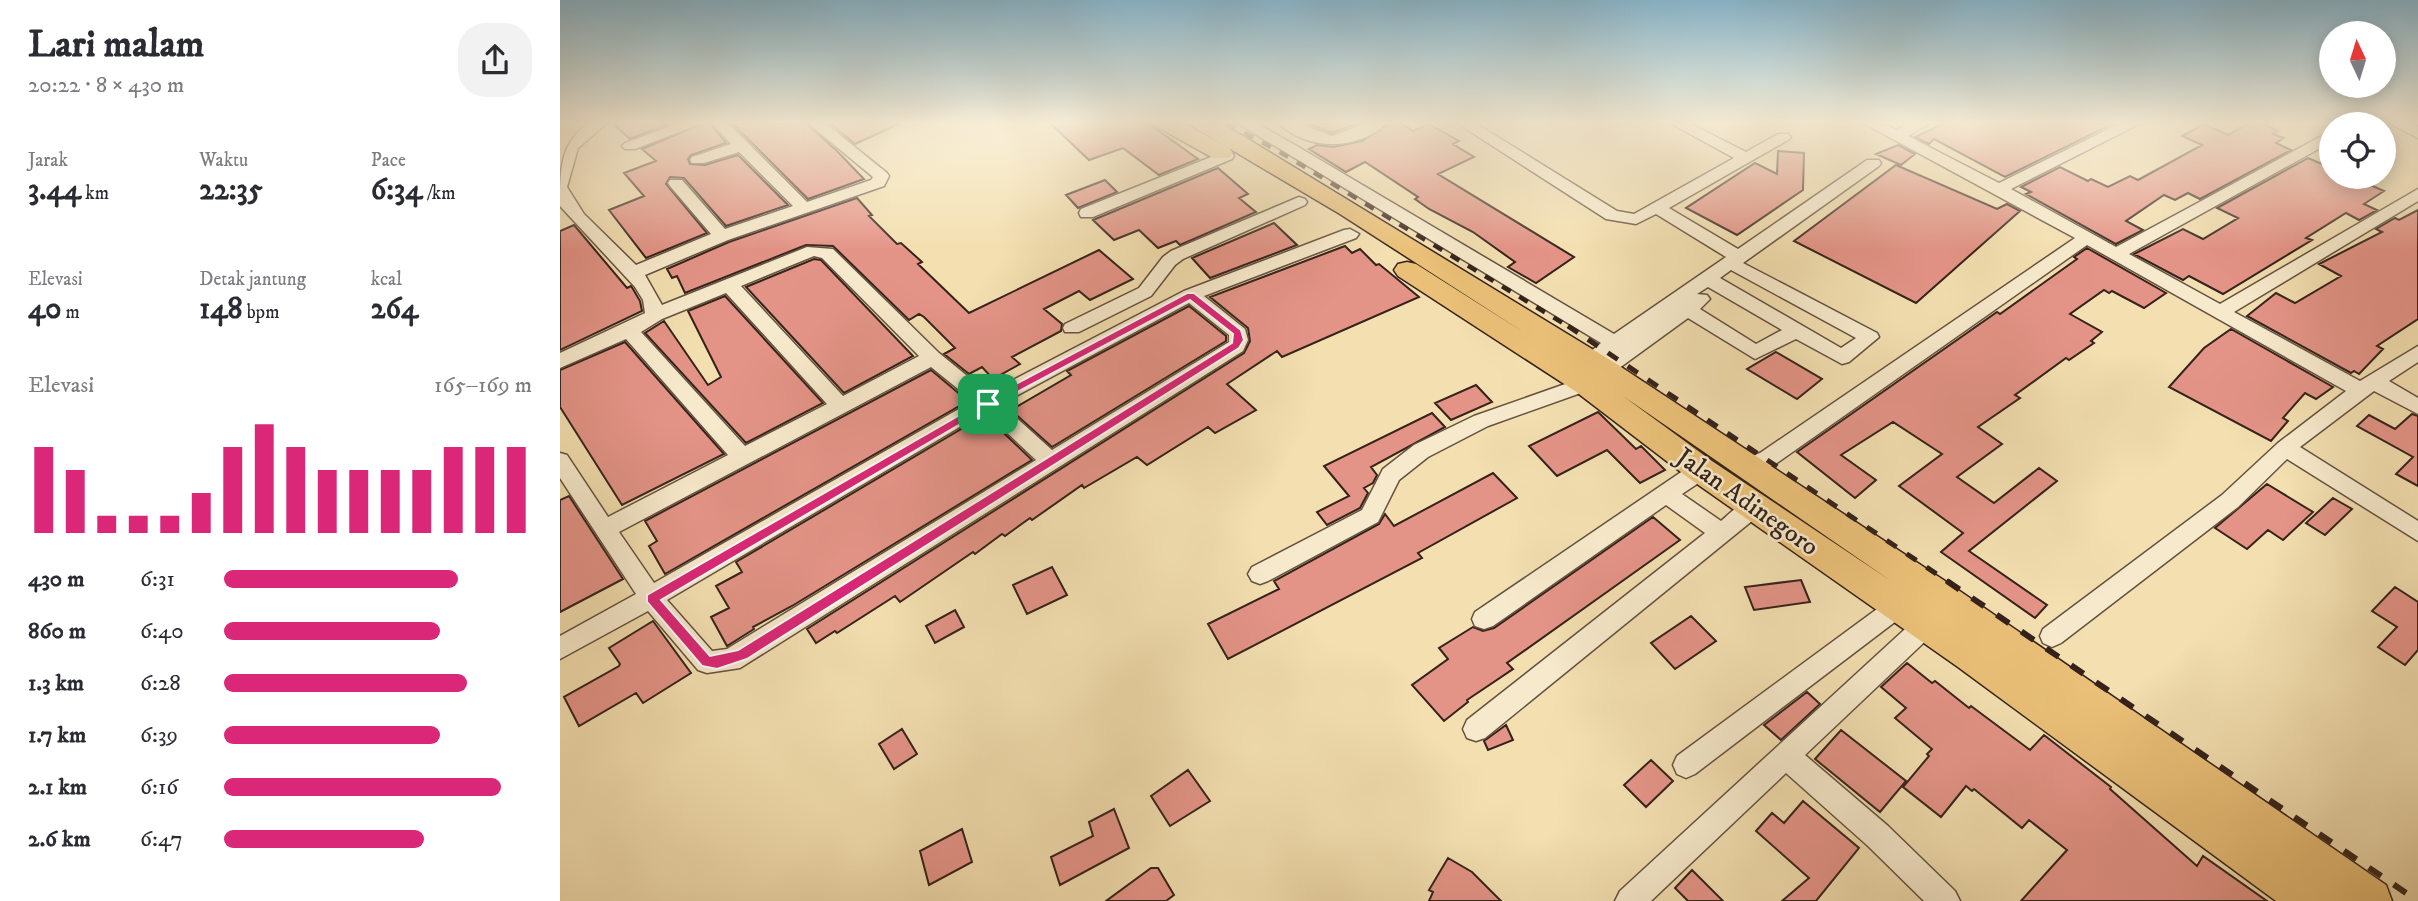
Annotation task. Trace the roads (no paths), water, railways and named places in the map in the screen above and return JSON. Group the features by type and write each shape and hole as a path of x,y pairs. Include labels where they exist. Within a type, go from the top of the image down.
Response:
{"highway":[{"name":"Jalan Adinegoro","path":"1240,165 1350,234 1598,364 1701,470 1913,615 1979,642 2051,693 2314,901"},
{"path":"1274,165 1373,223 1598,364 1749,466 1979,642"},
{"path":"2051,693 2371,901"}],"street":[{"path":"561,165 560,187 567,204 634,273 656,307 655,314"},
{"path":"760,165 805,209"},
{"path":"634,273 722,236 872,187 881,180 881,176 867,165"},
{"path":"1087,213 1204,165"},
{"path":"1314,165 1598,364"},
{"path":"1532,165 1612,215 1636,219 1659,209 1734,165"},
{"path":"1598,364 1646,329 1687,309 1736,261 1871,165"},
{"path":"1952,165 2220,312 2368,386 2418,407"},
{"path":"1999,189 2048,165"},
{"path":"2115,254 2278,165"},
{"path":"676,183 722,236"},
{"path":"2220,312 2418,194"},
{"path":"1072,328 1145,292 1169,261 1177,255 1299,202"},
{"path":"1659,209 1736,261 1870,337 1842,357 1713,282"},
{"path":"560,648 652,598 988,404 1190,295 1350,234"},
{"path":"1749,466 1767,459 2085,239"},
{"path":"560,361 629,330 655,314 801,255 821,251 827,253 932,358 988,404 1050,461"},
{"path":"1260,574 1370,516 1391,475 1421,451 1598,364 1713,282"},
{"path":"729,285 841,405"},
{"path":"560,461 652,598 707,662 731,660 1236,346 1238,333 1190,295"},
{"path":"1687,309 1755,352 1797,330"},
{"path":"629,330 742,457"},
{"path":"2052,636 2230,501 2285,448 2368,386 2418,353"},
{"path":"605,529 932,358"},
{"path":"2285,448 2418,532"},
{"path":"1484,619 1701,470"},
{"path":"1666,494 1721,533"},
{"path":"1476,729 1755,506"},
{"path":"1630,901 1787,756 1913,615"},
{"path":"1686,765 1913,615"},
{"path":"1787,756 1878,836 1945,901"}],"railway":[{"path":"1302,165 1571,328"},
{"path":"1571,328 1950,583"},
{"path":"1947,581 2418,901"}]}
